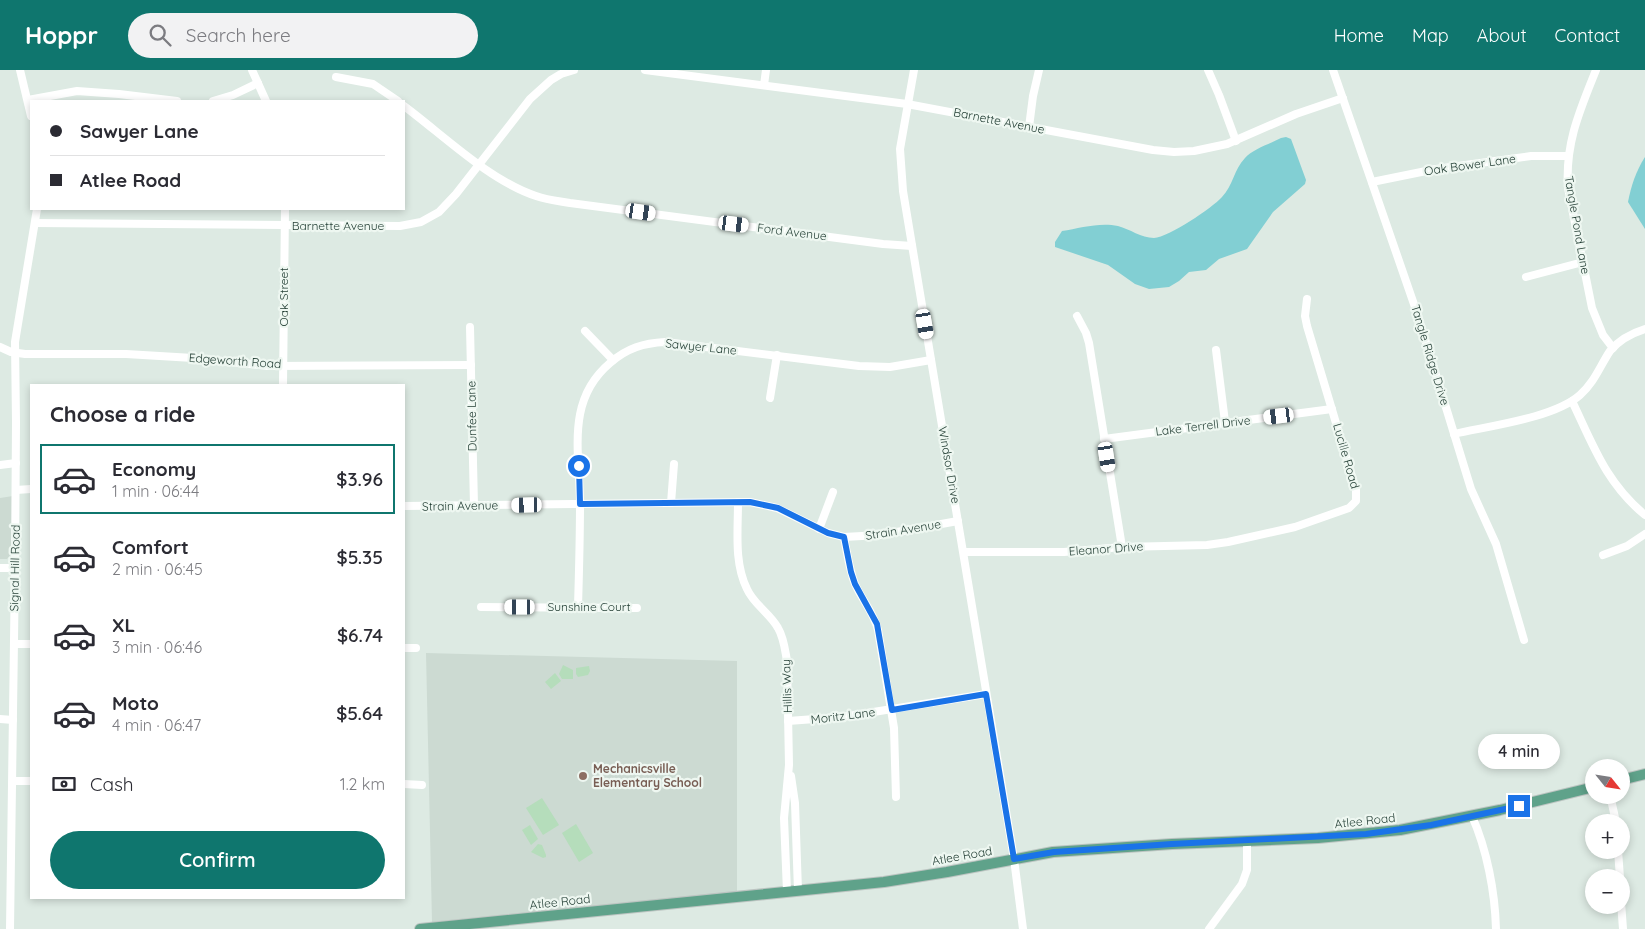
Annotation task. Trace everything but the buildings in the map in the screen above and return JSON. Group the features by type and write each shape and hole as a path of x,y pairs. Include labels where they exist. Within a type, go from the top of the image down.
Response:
{"main road":[{"path":"1630,778 1645,774"},
{"name":"Atlee Road","path":"420,929 884,882 1054,852 1366,834 1431,825 1585,789"}],"street":[{"path":"20,70 30,111"},
{"path":"252,70 266,100"},
{"name":"Barnette Avenue","path":"35,223 400,226 421,222 439,212 449,202 530,100 552,80 561,74 574,70"},
{"name":"Barnette Avenue","path":"645,70 907,104 1153,150 1174,152 1210,148 1236,141 1296,114 1343,98"},
{"path":"764,85 766,70"},
{"name":"Windsor Drive","path":"914,70 902,134 900,163 912,246 1014,859 1023,929"},
{"path":"1029,127 1033,96 1040,70"},
{"path":"1208,70 1236,141"},
{"name":"Tangle Ridge Drive","path":"1333,70 1417,313 1471,489 1496,544 1524,640"},
{"name":"Tangle Pond Lane","path":"1596,70 1576,123 1568,156 1568,188 1592,308 1606,341 1613,348"},
{"path":"336,77 373,84 397,100"},
{"path":"216,100 234,95 258,83"},
{"path":"28,100 77,91 169,100"},
{"name":"Ford Avenue","path":"405,107 505,182 520,190 553,200 883,244 912,246"},
{"name":"Oak Bower Lane","path":"1372,182 1436,169 1531,156 1568,156"},
{"name":"Signal Hill Road","path":"10,929 16,568 15,352 16,329 37,210"},
{"name":"Oak Street","path":"283,384 285,210"},
{"path":"1526,277 1583,262"},
{"name":"Lucille Road","path":"1248,538 1295,526 1349,508 1353,505 1357,496 1307,326 1307,299"},
{"path":"1077,316 1086,333 1088,343 1122,547"},
{"name":"Dunfee Lane","path":"470,327 474,506"},
{"path":"1454,434 1546,413 1572,401 1587,388 1613,348 1632,334 1645,328"},
{"path":"585,331 613,360"},
{"name":"Sawyer Lane","path":"578,608 580,504 578,428 580,409 589,386 596,376 613,360 632,348 666,342 876,367 906,365 931,360"},
{"name":"Edgeworth Road","path":"0,347 15,352 126,354 193,358 269,366 471,365"},
{"path":"1216,350 1225,422"},
{"path":"770,398 777,356"},
{"path":"1572,401 1606,472 1623,495 1645,515"},
{"name":"Lake Terrell Drive","path":"1104,439 1332,409"},
{"path":"0,465 16,463"},
{"path":"671,503 674,464"},
{"path":"16,490 30,489"},
{"path":"819,529 833,492"},
{"name":"Hillis Way","path":"738,502 738,553 743,581 753,600 778,628 785,647 787,661 789,765 784,818 787,892"},
{"name":"Strain Avenue","path":"405,506 757,503 778,508 828,533 844,537 880,535 958,521"},
{"path":"1603,555 1627,546 1645,534"},
{"path":"844,537 855,584 877,624 894,728 896,797"},
{"name":"Eleanor Drive","path":"964,552 1064,552 1122,547 1207,545 1248,538"},
{"path":"0,568 16,568"},
{"name":"Sunshine Court","path":"481,607 637,608"},
{"path":"14,644 30,644"},
{"path":"405,648 416,648"},
{"name":"Moritz Lane","path":"788,721 842,718 986,694"},
{"path":"0,719 13,720"},
{"name":"Hillis Way","path":"789,765 795,803 798,891"},
{"path":"12,780 30,781"},
{"path":"405,784 422,784"},
{"path":"1472,816 1481,842 1490,879 1496,929"},
{"path":"1209,929 1242,884 1247,870 1247,841"},
{"path":"1622,914 1623,929"}],"shaded area":[{"path":"13,496 12,553 7,559 0,559 0,498"},
{"name":"Mechanicsville Elementary School","path":"426,653 737,661 737,892 432,922"}],"green space":[{"path":"563,665 573,670 573,679 562,679 559,674"},
{"path":"589,666 590,671 588,675 578,677 576,668"},
{"path":"555,673 561,681 551,689 545,682"},
{"path":"542,798 559,825 543,835 526,808"},
{"path":"576,824 593,853 579,862 562,833"},
{"path":"530,825 538,839 531,845 522,830"},
{"path":"538,844 542,845 546,857 543,858 531,852"}],"water":[{"path":"1286,137 1291,139 1306,180 1305,184 1273,212 1247,249 1219,259 1206,270 1189,272 1169,287 1149,289 1135,284 1108,265 1055,247 1055,242 1062,231 1090,226 1118,226 1149,238 1170,233 1200,215 1226,193 1241,162 1248,155"},
{"path":"1645,157 1645,229 1628,202 1634,179"}],"place":[{"name":"Mechanicsville Elementary School","path":"583,776"}],"route":[{"path":"579,466 580,504 750,502 778,508 828,533 844,537 855,584 877,624 892,710 986,694 1014,859 1054,852 1366,834 1431,825 1519,806"}]}
